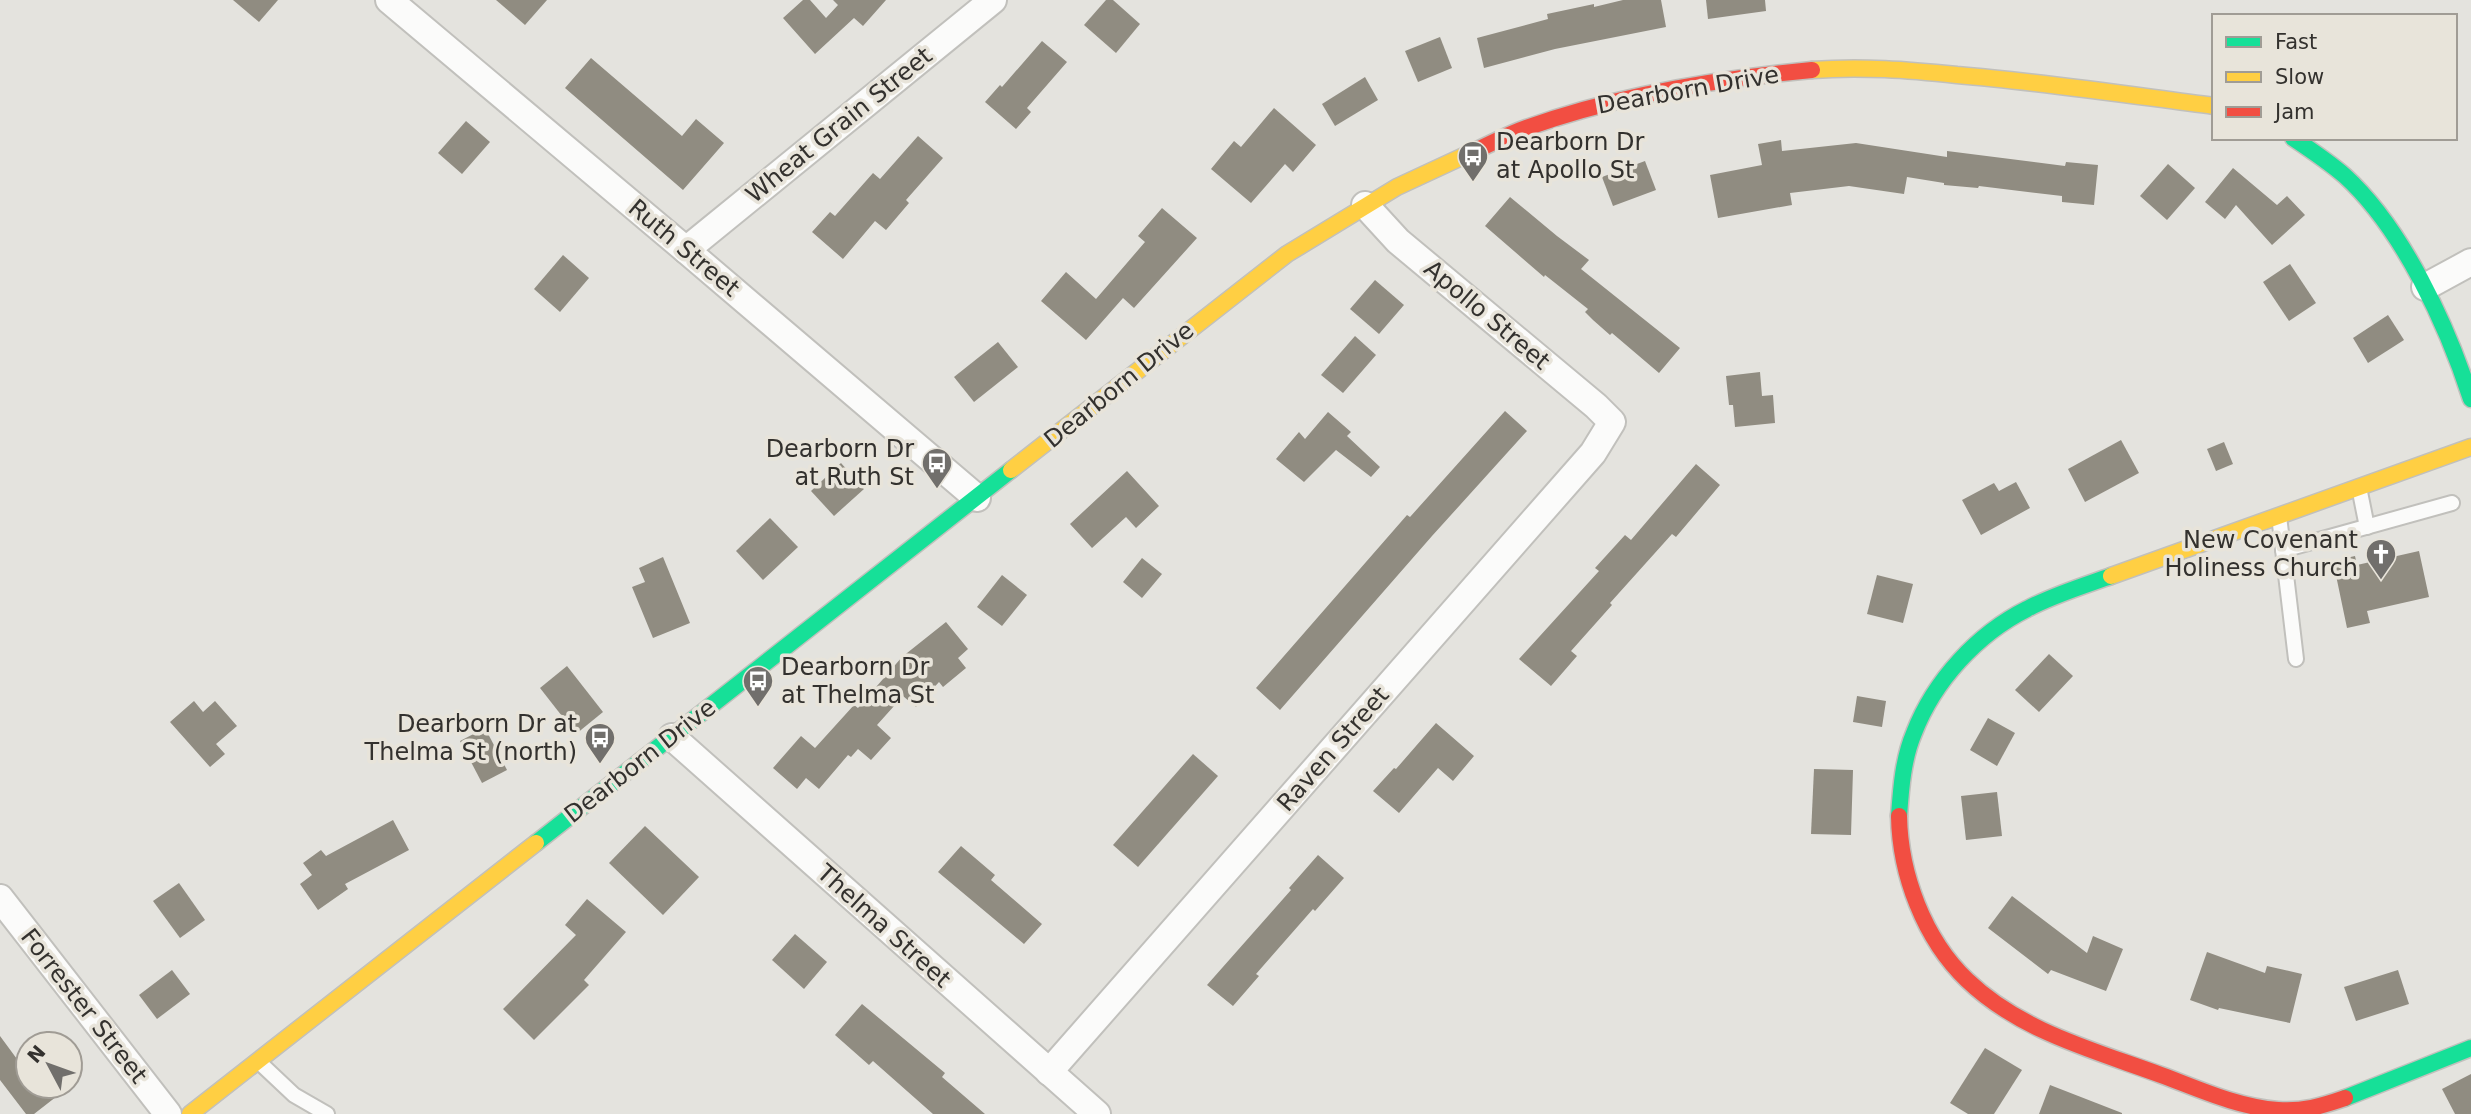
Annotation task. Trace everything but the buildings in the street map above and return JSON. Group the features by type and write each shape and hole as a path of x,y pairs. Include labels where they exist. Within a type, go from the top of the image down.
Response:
{"street":[{"name":"Ruth Street","path":"389,0 977,498"},
{"name":"Wheat Grain Street","path":"686,250 993,0"},
{"name":"Dearborn Drive","path":"190,1114 1287,254 1365,205 1485,145 1525,128 1627,98 1734,77 1834,68 1893,69 2005,79 2212,106"},
{"path":"2296,140 2328,162 2366,199 2426,287 2442,321 2471,399"},
{"name":"Apollo Street","path":"1365,205 1398,241 1612,422"},
{"path":"2426,287 2471,262"},
{"name":"Raven Street","path":"1049,1072 1594,453 1612,422"},
{"path":"2471,447 2279,515 2041,603 2019,614 1972,648 1934,692 1922,713 1907,753 1900,779 1899,808 1903,858 1908,880 1934,937 1946,954 1972,985 1998,1007 2073,1043 2234,1102 2282,1111 2321,1107 2471,1048"},
{"name":"Thelma Street","path":"672,737 1097,1114"},
{"name":"Forrester Street","path":"0,898 169,1114"}],"lane":[{"path":"2359,486 2367,527"},
{"path":"2283,550 2452,503"},
{"path":"2279,515 2296,659"},
{"path":"258,1061 294,1095 327,1114"}],"traffic: fast":[{"path":"2296,140 2345,176 2386,223 2404,250 2436,310 2471,399"},
{"path":"536,843 1011,470"},
{"path":"1899,816 1910,743 1933,695 1959,661 2009,619 2058,595 2111,576"},
{"path":"2345,1098 2471,1048"}],"traffic: slow":[{"path":"1812,70 1867,69 1989,78 2212,106"},
{"path":"1011,470 1287,254 1397,187 1468,154"},
{"path":"2111,576 2471,447"},
{"path":"190,1114 536,843"}],"traffic: jam":[{"path":"1468,154 1526,128 1596,106 1667,90 1812,70"},
{"path":"1899,816 1900,838 1910,883 1917,904 1938,945 1967,980 2010,1013 2058,1037 2218,1097 2248,1105 2295,1110 2345,1098"}],"place":[{"name":"Dearborn Dr at Apollo St","path":"1473,183"},
{"name":"Dearborn Dr at Ruth St","path":"937,490"},
{"name":"New Covenant Holiness Church","path":"2381,581"},
{"name":"Dearborn Dr at Thelma St","path":"758,708"},
{"name":"Dearborn Dr at Thelma St (north)","path":"600,765"}]}
